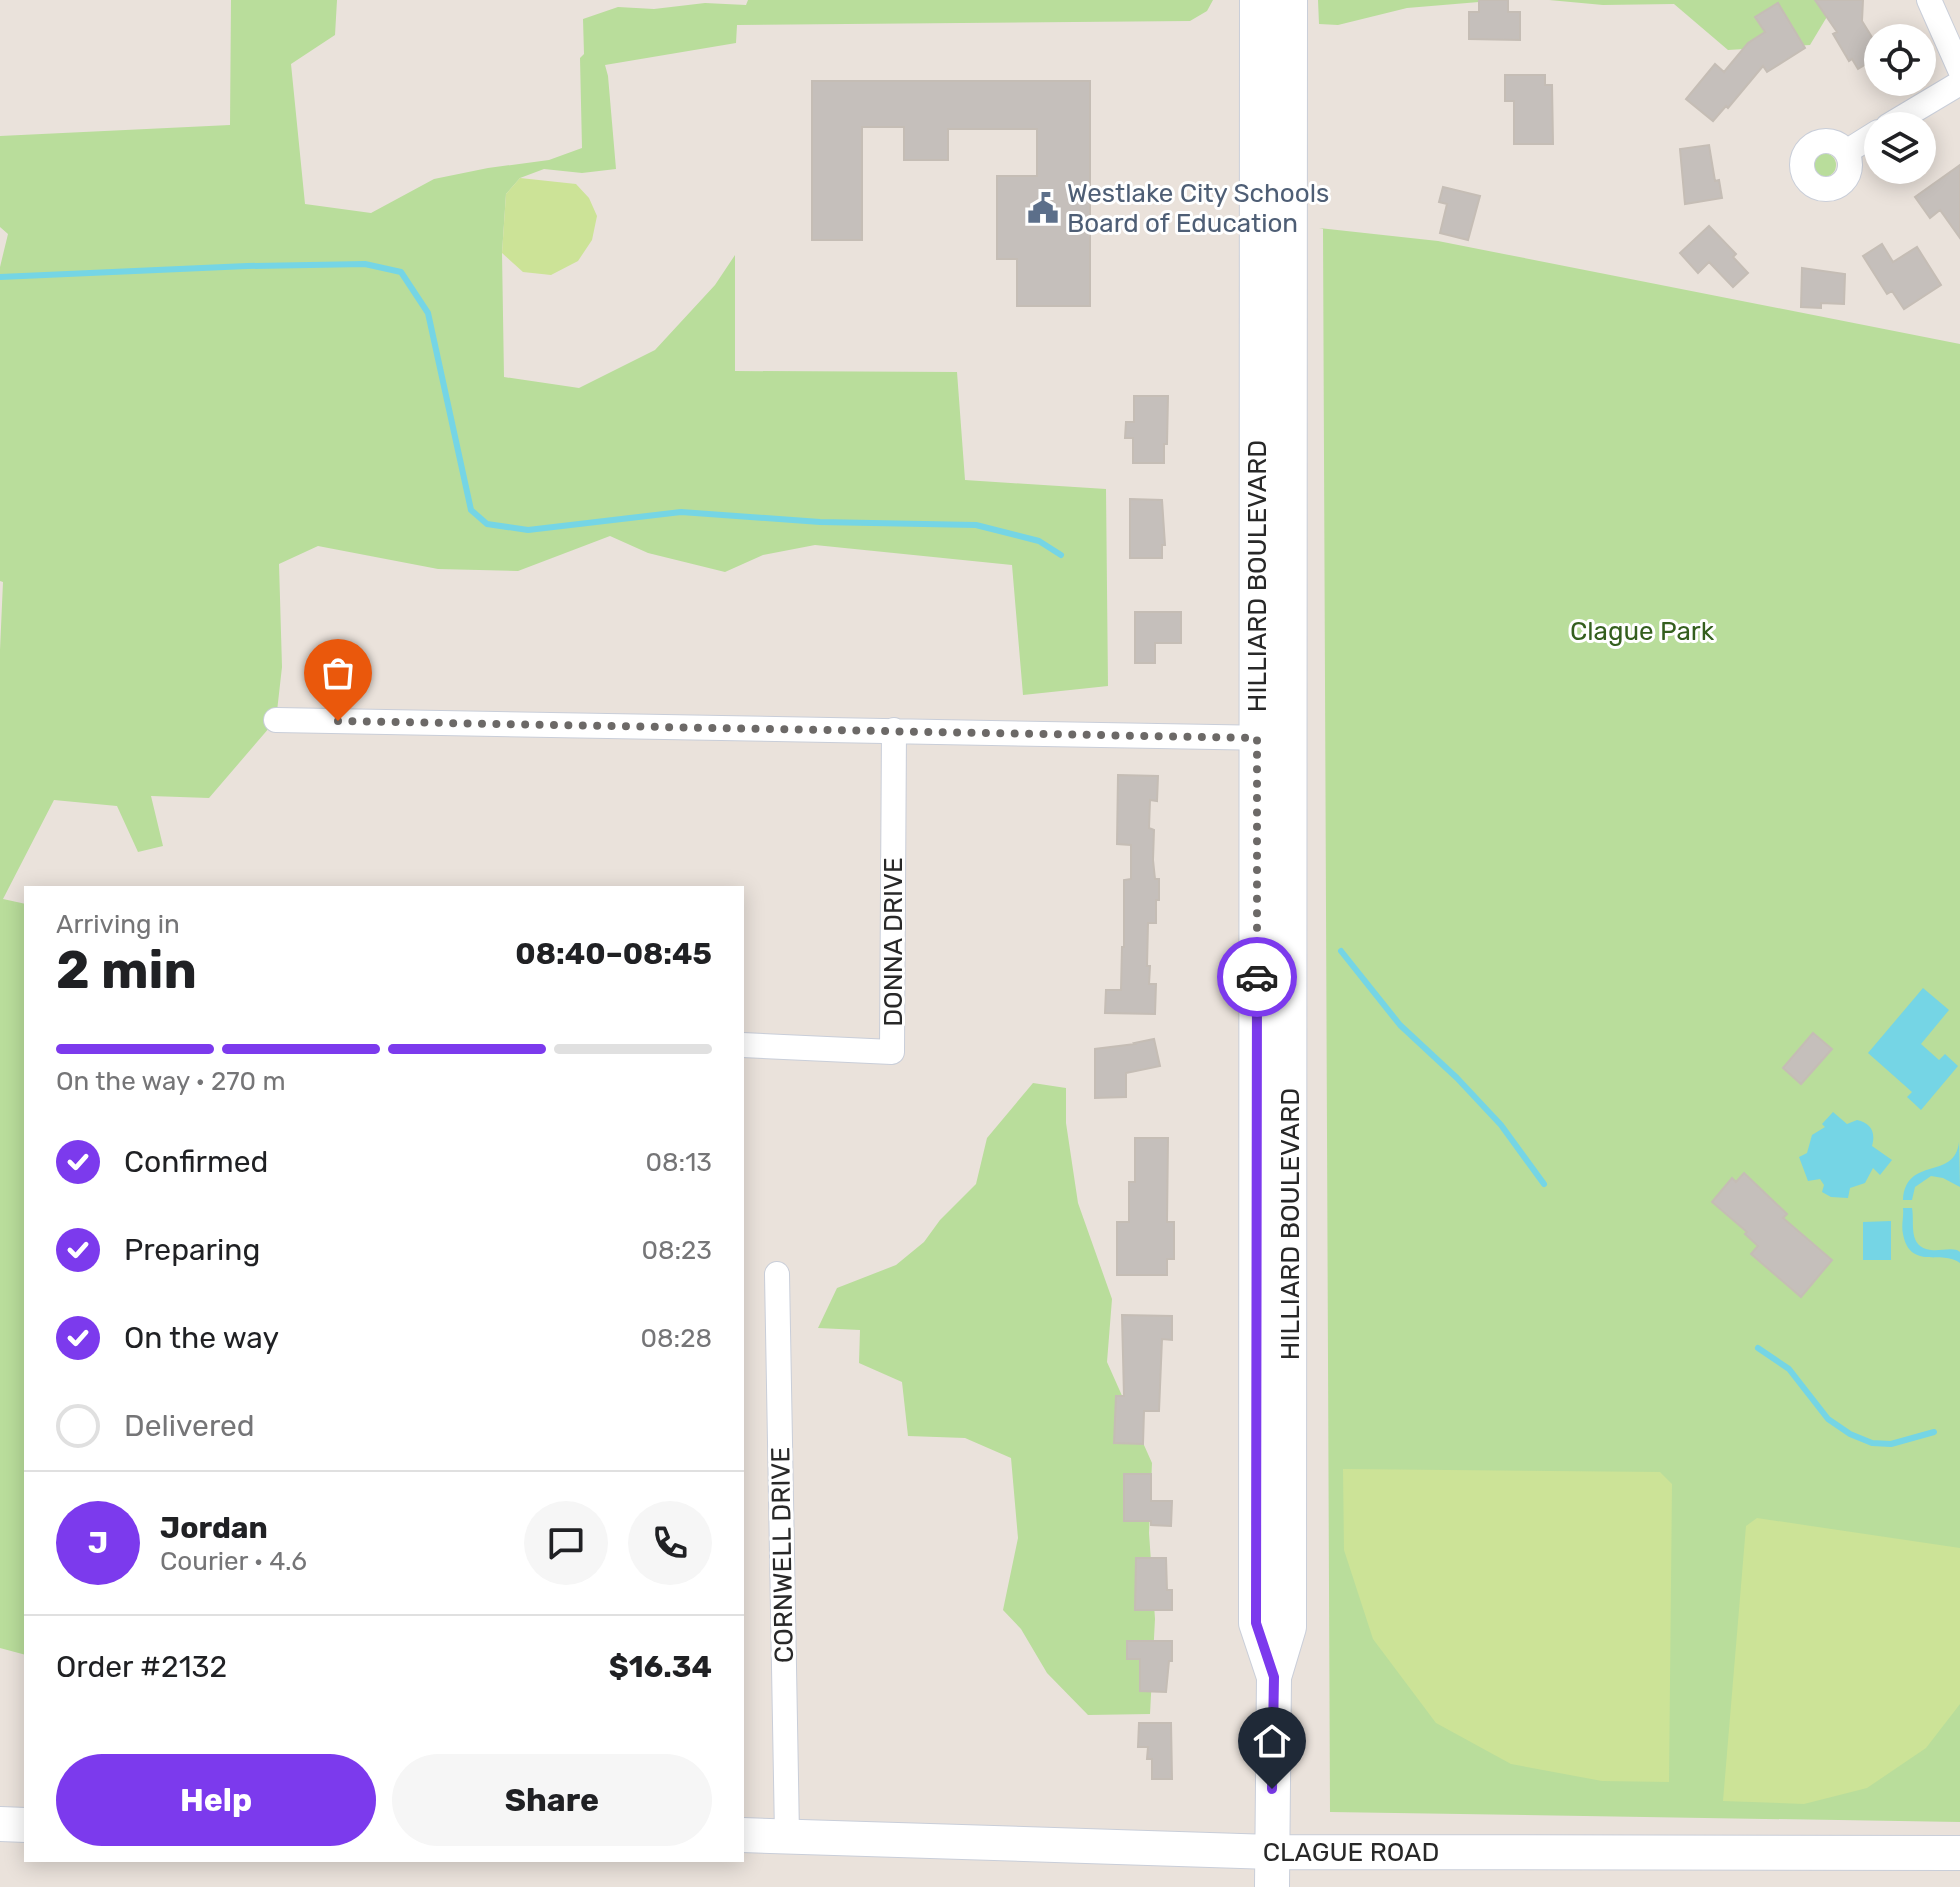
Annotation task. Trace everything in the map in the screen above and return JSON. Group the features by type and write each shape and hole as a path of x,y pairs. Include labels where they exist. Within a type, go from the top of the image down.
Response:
{"main road":[{"name":"HILLIARD BOULEVARD","path":"1257,0 1289,1627 1274,1677 1272,1887"},
{"name":"HILLIARD BOULEVARD","path":"1273,738 1290,0"},
{"path":"0,1824 24,1825"},
{"name":"CLAGUE ROAD","path":"744,1835 1272,1852 1960,1853"}],"street":[{"path":"1929,0 1960,70"},
{"path":"1911,112 1960,83"},
{"path":"1846,152 1864,141"},
{"path":"276,720 1273,738"},
{"name":"DONNA DRIVE","path":"744,1045 892,1052 894,730"},
{"name":"CORNWELL DRIVE","path":"777,1274 787,1835"}],"green space":[{"path":"231,0 337,0 335,35 291,64 305,204 371,213 434,179 549,160 582,148 580,58 584,54 583,19 618,7 654,9 705,3 746,5 748,0 1213,0 1207,11 1190,21 737,25 736,43 605,65 616,169 582,173 544,169 520,178 506,194 502,253 504,377 579,388 655,350 715,285 735,255 735,371 957,372 965,480 1106,489 1108,686 1023,695 1012,565 815,545 763,555 725,572 648,553 610,536 518,571 438,569 318,546 279,564 282,667 276,720 209,798 151,796 163,846 138,852 117,806 54,800 3,899 24,904 24,1654 0,1648 0,650 3,582 0,581 0,267 8,234 0,227 0,136 230,125"},
{"path":"1318,0 1503,0 1407,8 1338,25 1319,24"},
{"path":"1549,0 1837,0 1810,45 1728,50 1674,4 1603,5"},
{"path":"1824,153 1833,156 1836,165 1833,174 1824,177 1815,174 1812,165 1815,156"},
{"path":"520,178 576,184 589,198 597,216 592,240 578,261 551,275 523,272 502,253 506,194"},
{"name":"Clague Park","path":"1319,228 1438,241 1960,344 1960,1822 1330,1812 1323,229"},
{"path":"1033,1083 1066,1088 1066,1123 1078,1203 1112,1299 1107,1362 1152,1463 1149,1533 1155,1619 1150,1714 1088,1715 1047,1673 1021,1629 1003,1610 1018,1538 1011,1458 965,1438 908,1436 902,1382 859,1363 860,1330 818,1328 837,1288 896,1265 924,1242 940,1220 976,1184 987,1138"},
{"path":"1343,1469 1660,1472 1672,1484 1669,1782 1602,1781 1511,1764 1436,1723 1373,1639 1344,1550"},
{"path":"1757,1518 1960,1548 1960,1704 1926,1748 1867,1788 1804,1804 1723,1801 1746,1526"}],"water":[{"path":"1923,988 1949,1010 1921,1044 1939,1060 1945,1054 1958,1066 1921,1110 1907,1097 1912,1092 1868,1053"},
{"path":"1833,1112 1847,1124 1857,1120 1869,1126 1873,1132 1872,1146 1892,1160 1880,1175 1873,1168 1865,1183 1850,1188 1848,1198 1831,1197 1822,1192 1824,1185 1820,1179 1808,1181 1799,1157 1807,1153 1812,1135 1825,1127 1822,1124"},
{"path":"1959,1142 1960,1187 1931,1176 1915,1187 1912,1200 1903,1200 1912,1177 1949,1161 1956,1154"},
{"path":"1903,1208 1912,1208 1918,1244 1931,1250 1957,1250 1960,1252 1960,1263 1912,1252 1903,1234"},
{"path":"1891,1221 1891,1260 1863,1260 1863,1222"}],"building":[{"path":"1479,0 1508,0 1508,12 1520,12 1520,40 1469,39 1469,12 1479,12"},
{"path":"1815,0 1863,0 1864,65 1858,69 1852,59 1849,61 1833,34 1837,32"},
{"path":"1778,3 1805,48 1767,72 1763,66 1713,121 1686,99 1715,64 1724,72 1748,43 1765,32 1755,17"},
{"path":"1505,75 1545,75 1545,85 1552,85 1553,144 1514,144 1514,101 1505,101"},
{"name":"Westlake City Schools Board of Education","path":"812,81 1090,81 1090,306 1017,306 1017,259 997,259 997,176 1037,176 1037,129 948,129 948,160 904,160 904,127 862,127 862,240 812,240"},
{"path":"1709,145 1715,181 1719,180 1722,198 1685,204 1680,149"},
{"path":"1960,165 1960,238 1940,210 1930,218 1915,197"},
{"path":"1443,187 1480,196 1468,240 1440,233 1447,204 1439,202"},
{"path":"1709,226 1736,254 1733,257 1748,273 1733,287 1709,262 1698,273 1680,253"},
{"path":"1882,244 1893,262 1917,247 1941,285 1904,309 1892,291 1887,294 1863,256"},
{"path":"1802,268 1845,274 1844,304 1821,303 1821,308 1801,307"},
{"path":"1134,396 1168,396 1164,463 1133,463 1133,438 1125,438 1126,422 1134,422"},
{"path":"1130,499 1162,500 1165,545 1162,545 1162,558 1130,558"},
{"path":"1135,612 1181,612 1181,643 1155,643 1155,663 1135,663"},
{"path":"1118,775 1158,776 1157,801 1150,800 1149,828 1154,830 1153,860 1155,879 1159,879 1159,900 1156,900 1156,923 1148,923 1147,966 1150,966 1149,984 1156,984 1155,1014 1105,1013 1106,990 1121,990 1124,880 1131,879 1131,845 1117,844"},
{"path":"1813,1033 1832,1049 1801,1084 1783,1068"},
{"path":"1154,1039 1160,1066 1126,1073 1126,1097 1095,1098 1095,1049"},
{"path":"1135,1138 1168,1138 1167,1222 1174,1222 1174,1259 1167,1259 1167,1275 1117,1275 1117,1222 1129,1222 1129,1182 1135,1182"},
{"path":"1744,1173 1787,1214 1783,1218 1832,1260 1801,1297 1751,1254 1758,1246 1745,1234 1747,1232 1712,1202 1732,1178 1736,1182"},
{"path":"1122,1315 1172,1316 1172,1340 1162,1339 1159,1411 1144,1411 1143,1444 1114,1443 1116,1396 1124,1396"},
{"path":"1124,1474 1151,1474 1151,1501 1172,1501 1171,1526 1151,1525 1151,1521 1124,1521"},
{"path":"1136,1558 1166,1558 1167,1590 1172,1590 1172,1610 1135,1610"},
{"path":"1127,1641 1172,1641 1166,1692 1140,1691 1140,1659 1127,1659"},
{"path":"1139,1723 1171,1723 1172,1779 1152,1779 1152,1759 1147,1759 1148,1747 1138,1747"}],"waterway":[{"path":"0,277 365,264 401,272 428,313 471,510 487,524 528,530 681,512 820,522 976,525 1039,541 1061,555"},
{"path":"1341,951 1400,1025 1457,1078 1501,1125 1544,1184"},
{"path":"1758,1348 1789,1369 1828,1419 1850,1434 1872,1443 1891,1444 1934,1432"}],"way so far":[{"path":"338,721 1257,738 1257,977"}],"place":[{"name":"Westlake City Schools Board of Education","path":"1043,208"}],"route":[{"path":"1257,977 1256,1623 1274,1677 1272,1789"}]}
